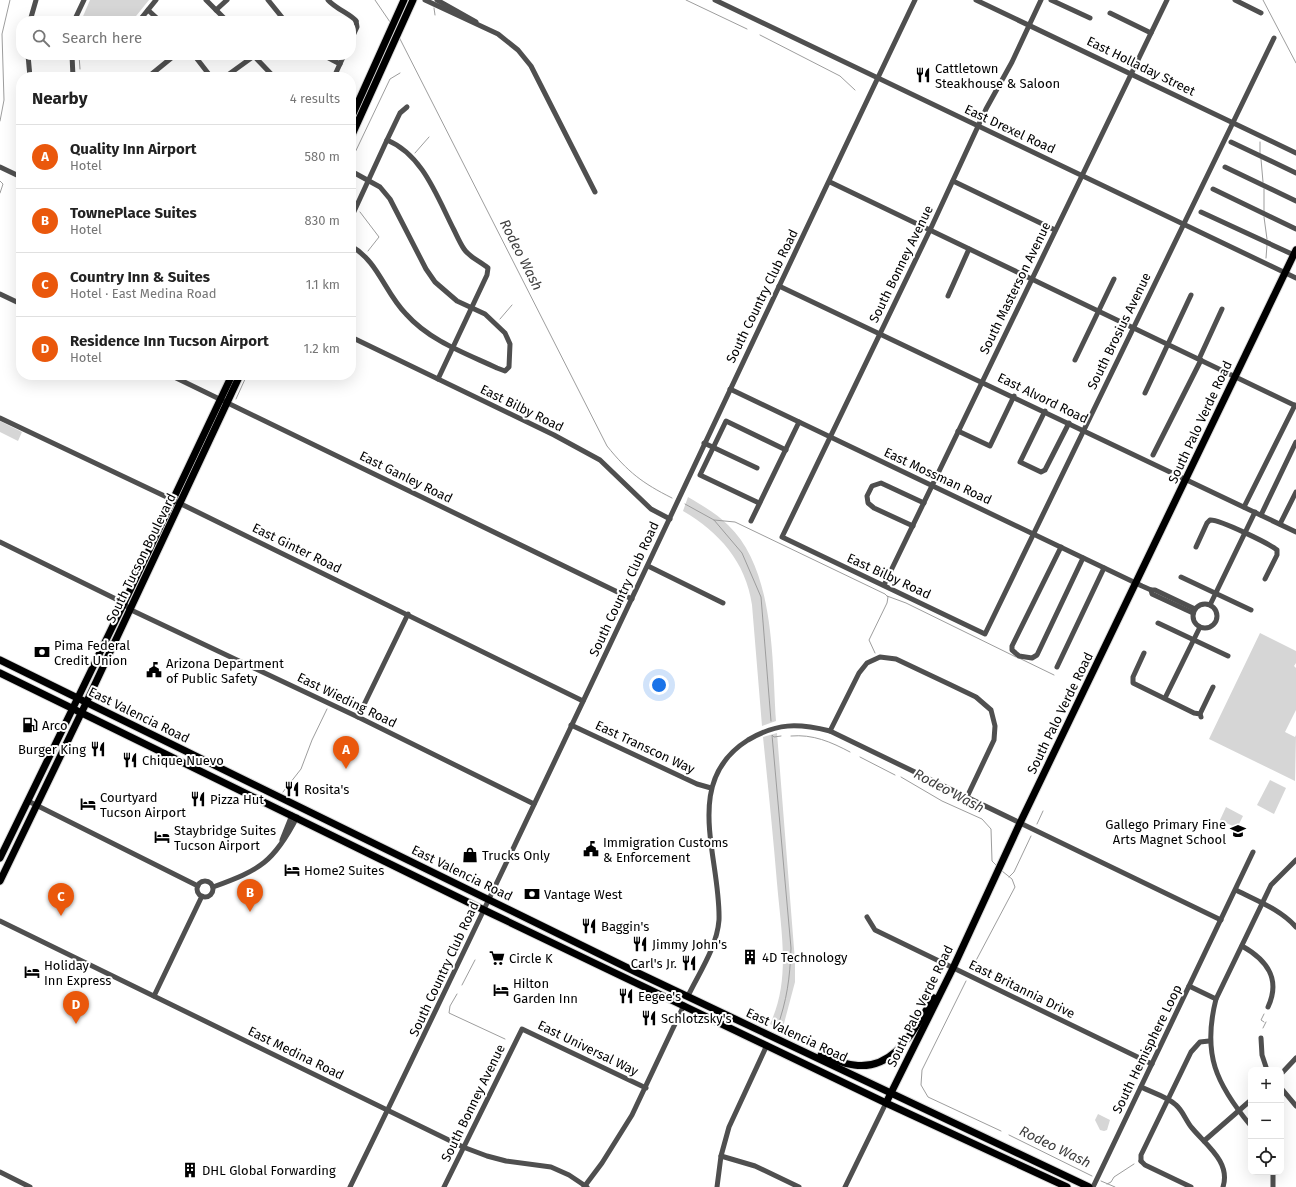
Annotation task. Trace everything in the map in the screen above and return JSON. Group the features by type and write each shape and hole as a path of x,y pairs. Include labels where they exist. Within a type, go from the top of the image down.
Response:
{"main road":[{"path":"356,107 404,0"},
{"path":"356,126 413,0"},
{"name":"South Palo Verde Road","path":"886,1103 951,971 1020,823 1187,480 1295,253"},
{"name":"South Tucson Boulevard","path":"0,881 180,503 224,401 230,380"},
{"name":"South Tucson Boulevard","path":"0,858 173,500 224,401 237,380"},
{"name":"East Valencia Road","path":"0,660 489,900 1089,1187"},
{"name":"East Valencia Road","path":"0,673 185,762 484,910 886,1103 1067,1187"},
{"path":"185,762 190,753"},
{"path":"294,816 299,806"},
{"path":"382,859 387,849"},
{"path":"788,1043 854,1065 863,1066 885,1060 903,1045 951,971"},
{"path":"684,1005 688,996"}],"street":[{"path":"31,16 36,0"},
{"path":"76,16 84,0"},
{"path":"143,16 156,0"},
{"path":"206,0 222,16"},
{"path":"216,10 228,0"},
{"path":"268,0 281,16"},
{"path":"328,0 335,8 350,16"},
{"path":"425,0 480,25 508,41 525,58 595,192"},
{"path":"437,0 480,25"},
{"name":"East Drexel Road","path":"715,0 1296,278"},
{"name":"South Country Club Road","path":"350,1187 648,566 704,443 830,182 915,0"},
{"name":"East Holladay Street","path":"976,0 1296,153"},
{"name":"South Bonney Avenue","path":"782,537 930,230 978,126 1012,62 1041,0"},
{"path":"1051,0 1090,18"},
{"name":"South Masterson Avenue","path":"884,585 1166,0"},
{"path":"1235,0 1261,13"},
{"path":"148,10 155,16"},
{"path":"1110,13 1151,33"},
{"path":"356,19 359,21 356,28"},
{"name":"South Brosius Avenue","path":"985,634 1274,38"},
{"path":"28,60 30,72"},
{"path":"72,60 73,72"},
{"path":"154,72 169,60"},
{"path":"198,60 207,72"},
{"path":"231,72 247,60"},
{"path":"258,60 269,72"},
{"path":"332,60 340,64"},
{"path":"336,72 342,60"},
{"path":"356,207 400,113 407,107"},
{"path":"387,140 404,149 417,162 426,175 464,249 474,260 488,268 487,275 438,379"},
{"path":"1231,142 1296,173"},
{"path":"0,167 16,175"},
{"path":"1225,167 1296,201"},
{"path":"356,174 380,187 390,199 426,269 435,282 457,301 471,309 485,314 505,333 510,344 509,367 504,371 429,336 406,315 390,295 373,265 356,250"},
{"path":"953,181 1055,230"},
{"path":"830,182 1295,405 1244,507"},
{"path":"1213,189 1296,229"},
{"path":"1201,212 1295,253"},
{"path":"948,296 969,249"},
{"path":"1075,360 1114,279"},
{"name":"East Alvord Road","path":"779,286 1014,396 1296,532"},
{"path":"0,294 16,302"},
{"path":"1145,393 1191,295"},
{"path":"1153,454 1200,360 1222,309"},
{"name":"East Bilby Road","path":"356,339 554,435 600,460 651,509 670,519"},
{"name":"East Ganley Road","path":"180,380 632,599"},
{"name":"East Mossman Road","path":"730,388 1104,568 1151,590 1155,590 1194,611"},
{"path":"958,431 990,446 1014,396"},
{"path":"1045,411 1020,462 1041,472 1045,470 1069,423"},
{"name":"East Ginter Road","path":"0,418 180,503 583,701"},
{"path":"759,503 700,475 726,421 786,450"},
{"path":"751,521 799,422"},
{"path":"1261,515 1296,442"},
{"path":"704,443 757,468"},
{"path":"913,526 874,508 868,503 867,496 872,486 881,483 924,503"},
{"path":"1280,524 1296,492"},
{"path":"1210,605 1255,512"},
{"path":"1196,547 1210,518 1215,520 1279,550 1265,579"},
{"name":"East Bilby Road","path":"782,537 985,634"},
{"name":"East Wieding Road","path":"0,542 124,603 129,609 358,717 534,804"},
{"path":"1061,547 1012,646 1012,650 1019,656 1032,658 1037,655 1083,558"},
{"path":"648,566 723,603"},
{"path":"1057,667 1104,568"},
{"path":"1181,577 1251,610"},
{"path":"1202,604 1210,605 1216,610 1216,621 1211,626 1200,627 1194,621 1194,611 1202,604"},
{"path":"358,717 408,614"},
{"path":"1158,623 1228,656"},
{"path":"1165,698 1200,627"},
{"path":"1144,653 1132,682 1200,715 1213,687"},
{"path":"830,731 855,678 867,663 880,657 896,659 976,697 991,710 995,726 994,740 967,797"},
{"name":"East Transcon Way","path":"571,725 697,784 711,788"},
{"path":"688,996 713,944 719,921 709,824 711,788 721,766 740,746 764,731 784,726 807,726 830,731 1221,920"},
{"path":"28,801 198,886"},
{"path":"202,896 210,895 213,887 250,873 263,865 282,841 283,833 294,816"},
{"name":"South Hemisphere Loop","path":"1093,1187 1253,852"},
{"path":"1248,1122 1224,1089 1214,1064 1209,1041 1212,1017 1216,999 1271,885 1295,863"},
{"path":"202,896 198,891 198,886 201,882 206,881 211,883 213,887"},
{"path":"1236,890 1263,903 1288,919 1296,927"},
{"path":"154,996 202,896"},
{"name":"East Britannia Drive","path":"867,917 875,930 951,971 1152,1064"},
{"name":"East Medina Road","path":"0,921 463,1147 506,1161 551,1167 569,1175 585,1186"},
{"path":"1242,946 1254,952 1263,960 1269,970 1273,981 1274,994 1268,1007"},
{"path":"1189,986 1216,999"},
{"path":"585,1186 618,1138 646,1088 684,1005"},
{"name":"South Bonney Avenue","path":"444,1187 522,1029"},
{"name":"East Universal Way","path":"522,1029 646,1088"},
{"path":"1261,1038 1262,1055 1266,1067"},
{"path":"1191,1187 1145,1166 1140,1162 1141,1155 1191,1052 1200,1042 1209,1041"},
{"path":"717,1187 721,1156 729,1127 767,1045"},
{"path":"1284,1071 1296,1058"},
{"path":"1141,1087 1176,1104 1222,1164 1225,1177 1223,1187"},
{"path":"1284,1092 1296,1106"},
{"name":"South Palo Verde Road","path":"845,1187 886,1103"},
{"path":"1204,1141 1248,1103"},
{"path":"721,1156 755,1166 799,1187"},
{"path":"0,1172 30,1187"},
{"path":"1273,1175 1273,1187"}],"shaded area":[{"path":"90,0 149,0 136,16 83,16"},
{"path":"0,421 22,432 18,441 0,432"},
{"path":"688,497 713,513 728,525 743,544 755,566 763,591 768,617 776,721 762,726 752,605 749,589 744,575 729,550 719,539 708,528 683,511"},
{"path":"1260,633 1296,651 1296,663 1294,666 1296,668 1296,710 1285,732 1295,737 1296,735 1295,781 1209,739"},
{"path":"777,733 795,961 795,982 782,1031 770,1024 781,990 783,955 781,919 763,737"},
{"path":"1270,780 1286,788 1274,814 1257,805"},
{"path":"1226,807 1243,816 1237,828 1220,820"},
{"path":"1098,1114 1110,1120 1107,1130 1100,1130 1095,1120"}],"waterway":[{"path":"0,121 4,100 2,34 10,0"},
{"name":"Rodeo Wash","path":"375,0 390,22"},
{"path":"686,0 747,29"},
{"path":"1263,0 1296,63"},
{"path":"434,8 435,15"},
{"path":"760,35 840,76 855,90"},
{"name":"Rodeo Wash","path":"399,37 607,446 636,476 672,498"},
{"path":"79,60 80,69"},
{"path":"356,150 390,79 400,73"},
{"path":"415,153 429,137"},
{"path":"1260,142 1260,154"},
{"path":"1261,159 1263,182"},
{"path":"0,181 3,184 0,193"},
{"path":"1264,189 1264,212"},
{"path":"360,212 379,237 368,251"},
{"path":"1264,217 1267,239"},
{"path":"1266,258 1267,245"},
{"path":"500,319 512,305"},
{"path":"236,399 245,380"},
{"name":"Rodeo Wash","path":"685,504 714,520 742,553 761,597 771,721"},
{"path":"714,520 735,522 885,594 888,597 887,603 869,640 875,653"},
{"path":"887,596 906,603 1016,657"},
{"path":"1019,658 1054,675"},
{"path":"283,792 301,769 312,740 327,709"},
{"path":"777,1028 787,989 791,948 772,735 774,737 781,736"},
{"name":"Rodeo Wash","path":"791,736 807,736 822,740 850,752"},
{"name":"Rodeo Wash","path":"860,757 895,775"},
{"name":"Rodeo Wash","path":"901,777 942,801 982,819 991,829 992,861 997,866"},
{"path":"1037,824 1043,811"},
{"path":"1009,877 1014,872 1031,836"},
{"name":"Rodeo Wash","path":"971,970 1015,887 1012,879 1002,871"},
{"path":"462,985 475,960"},
{"name":"Rodeo Wash","path":"966,981 922,1070 921,1085 928,1097 1001,1131"},
{"path":"457,994 450,1006 449,1013 505,1039"},
{"path":"1264,1014 1261,1020 1264,1022"},
{"path":"1263,1028 1266,1022"},
{"name":"Rodeo Wash","path":"1009,1135 1092,1176"},
{"path":"1107,1184 1111,1182 1114,1177 1134,1164"},
{"path":"1101,1181 1115,1187"}],"place":[{"name":"Cattletown Steakhouse & Saloon","path":"923,75"},
{"name":"Pima Federal Credit Union","path":"42,652"},
{"name":"Arizona Department of Public Safety","path":"154,670"},
{"name":"Arco","path":"30,725"},
{"name":"Burger King","path":"98,749"},
{"name":"Chique Nuevo","path":"130,760"},
{"name":"Quality Inn Airport","path":"346,769"},
{"name":"Rosita's","path":"292,789"},
{"name":"Pizza Hut","path":"198,799"},
{"name":"Courtyard Tucson Airport","path":"88,804"},
{"name":"Gallego Primary Fine Arts Magnet School","path":"1238,831"},
{"name":"Staybridge Suites Tucson Airport","path":"162,837"},
{"name":"Immigration Customs & Enforcement","path":"591,849"},
{"name":"Trucks Only","path":"470,855"},
{"name":"Home2 Suites","path":"292,870"},
{"name":"Vantage West","path":"532,894"},
{"name":"TownePlace Suites","path":"250,912"},
{"name":"Country Inn & Suites","path":"61,916"},
{"name":"Baggin's","path":"589,926"},
{"name":"Jimmy John's","path":"640,944"},
{"name":"4D Technology","path":"750,957"},
{"name":"Circle K","path":"497,958"},
{"name":"Carl's Jr.","path":"689,963"},
{"name":"Holiday Inn Express","path":"32,972"},
{"name":"Hilton Garden Inn","path":"501,990"},
{"name":"Eegee's","path":"626,996"},
{"name":"Schlotzsky's","path":"649,1018"},
{"name":"Residence Inn Tucson Airport","path":"76,1024"},
{"name":"DHL Global Forwarding","path":"190,1170"}]}
